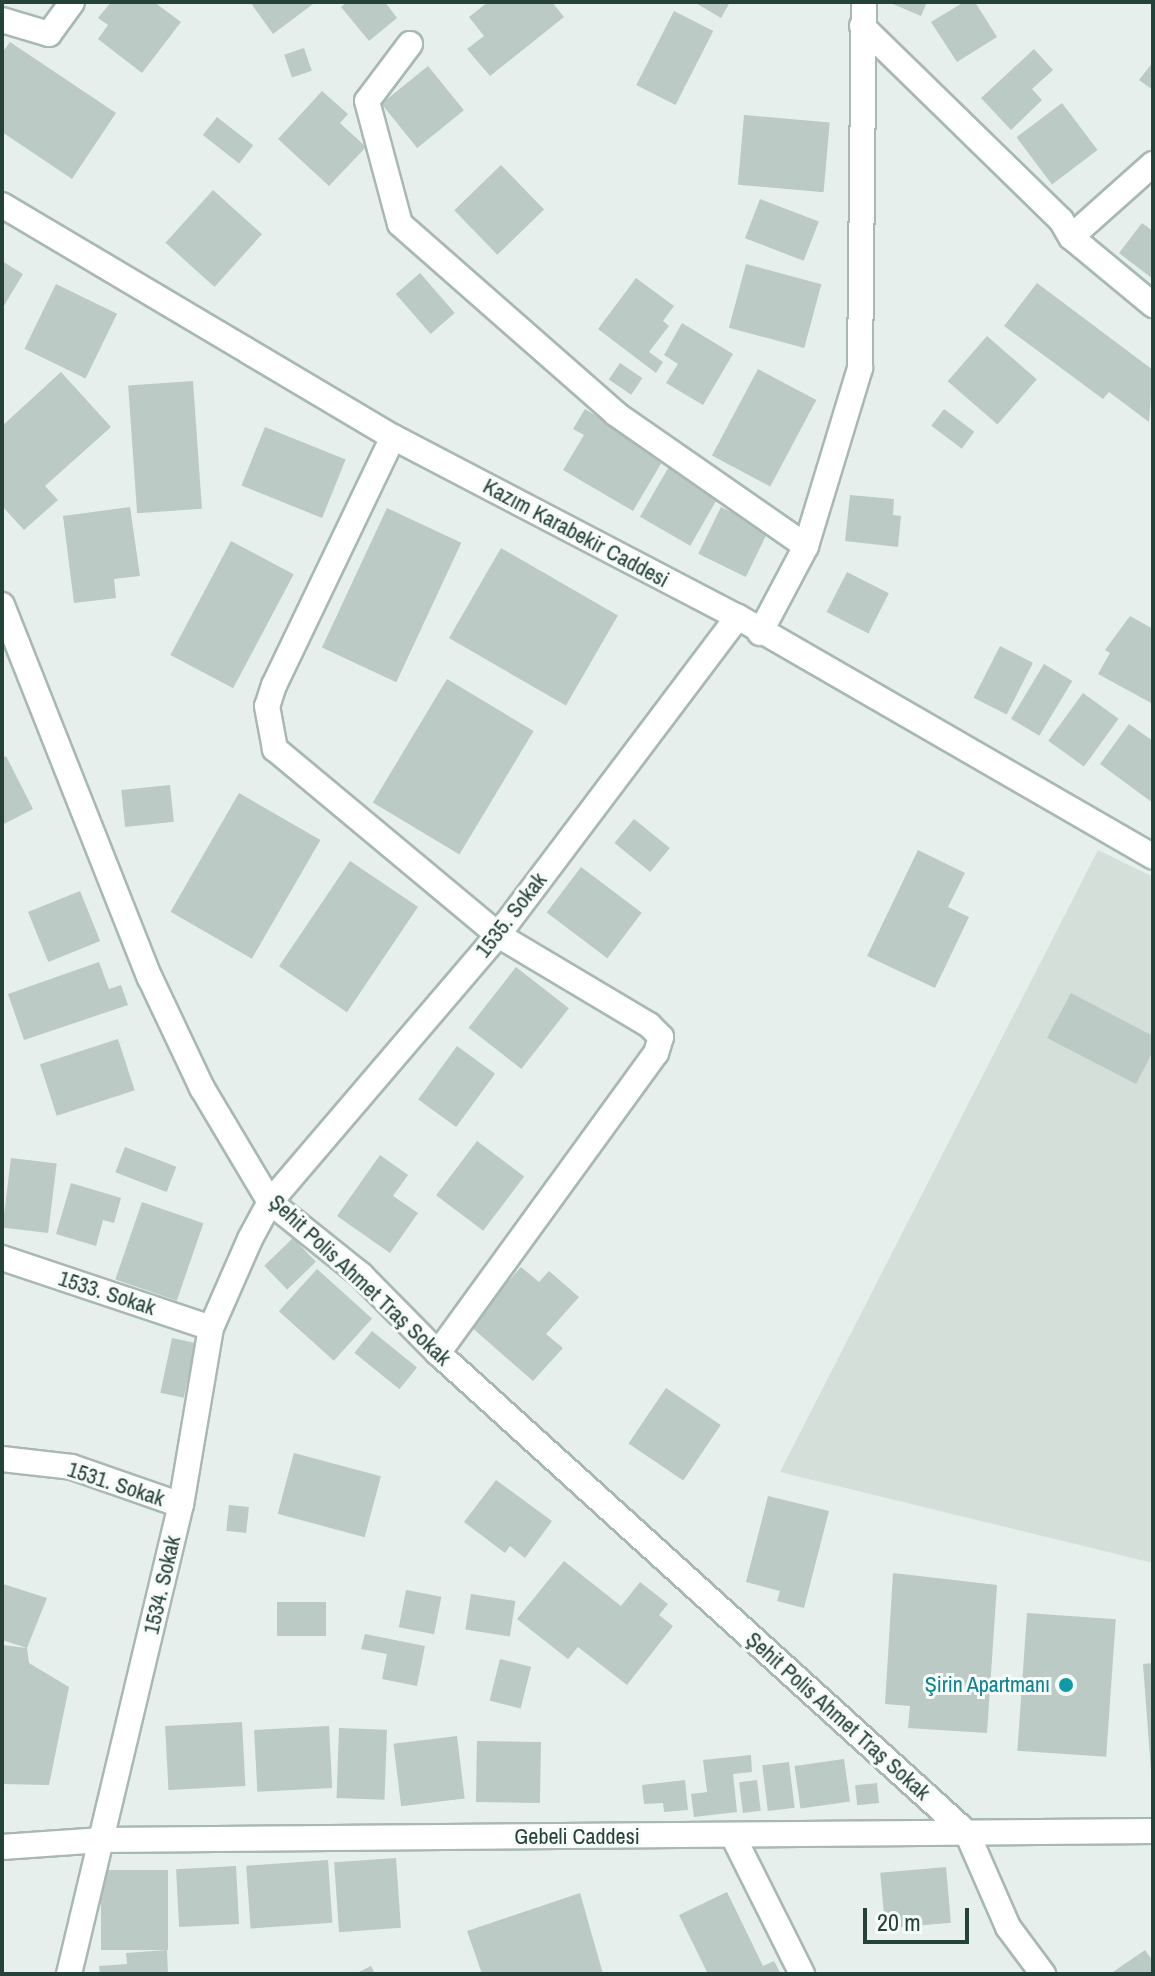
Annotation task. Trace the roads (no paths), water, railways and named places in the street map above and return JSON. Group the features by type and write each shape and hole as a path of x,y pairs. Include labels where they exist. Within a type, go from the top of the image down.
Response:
{"street":[{"path":"2,20 49,34 72,2"},
{"path":"863,14 1061,220 1071,237 1153,305"},
{"path":"760,633 806,546 860,368 863,14"},
{"path":"410,44 367,101 400,224 616,414 806,546"},
{"path":"1071,237 1153,164"},
{"name":"Kazım Karabekir Caddesi","path":"2,205 393,437 738,617 760,633 1153,857"},
{"path":"393,437 274,685 267,727 275,749 288,764 498,935 649,1025 661,1037 656,1053 438,1353"},
{"name":"Şehit Polis Ahmet Traş Sokak","path":"2,605 150,978 202,1088 270,1202 361,1275 438,1353 967,1833"},
{"name":"1535. Sokak","path":"270,1202 498,935 738,617"},
{"name":"1534. Sokak","path":"69,1974 181,1505 211,1328 270,1202"},
{"name":"1533. Sokak","path":"2,1258 211,1328"},
{"name":"1531. Sokak","path":"2,1459 72,1467 181,1505"},
{"name":"Gebeli Caddesi","path":"2,1847 102,1840 1153,1831"},
{"path":"967,1833 1008,1927 1043,1974"},
{"path":"733,1836 802,1974"}],"place":[{"name":"Şirin Apartmanı","path":"1066,1685"}]}
